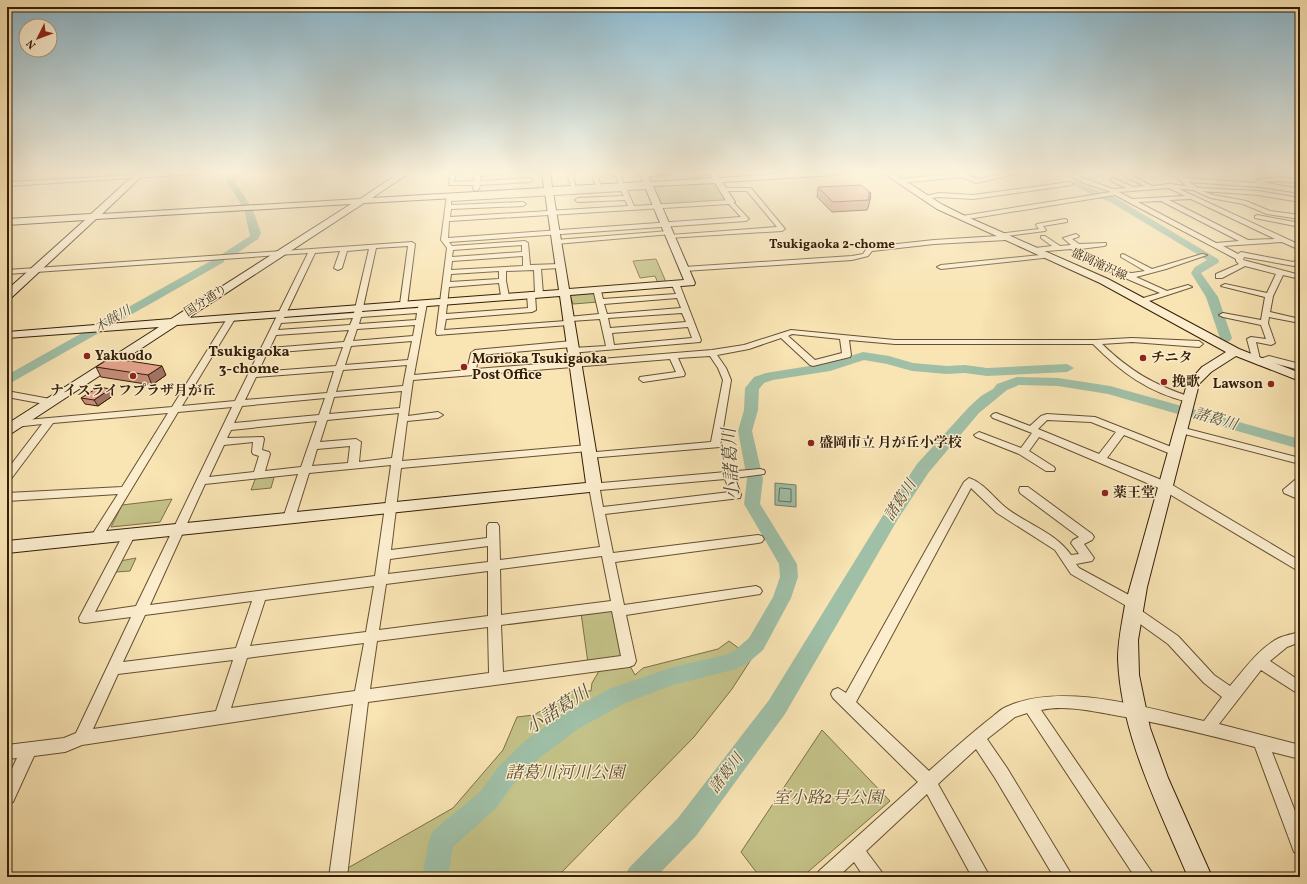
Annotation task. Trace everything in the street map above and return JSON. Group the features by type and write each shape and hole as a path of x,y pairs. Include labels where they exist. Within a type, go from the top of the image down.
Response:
{"street":[{"path":"7,296 97,214"},
{"path":"7,222 143,214"},
{"name":"国分通り","path":"11,427 342,214"},
{"path":"448,214 444,240 450,248 440,333 534,326 604,316 685,310"},
{"path":"448,219 520,214"},
{"path":"7,752 65,744 81,738 288,706 361,698 629,661 598,511 552,214"},
{"path":"7,335 232,318 281,317 422,306 443,301 690,283 661,214"},
{"path":"556,237 665,224 746,219 742,214"},
{"path":"444,240 669,235 782,229 770,214"},
{"name":"盛岡滝沢線","path":"955,214 1104,281 1235,352 1300,377"},
{"path":"962,218 983,214"},
{"path":"1157,214 1242,261 1280,273 1300,277"},
{"path":"1193,214 1248,242"},
{"path":"1229,214 1300,248"},
{"path":"1251,225 1257,217 1300,225"},
{"path":"684,269 852,258 866,255 869,249 1003,237 1043,230 1044,229 1039,225 1066,221"},
{"path":"1076,236 1066,238 1082,254 1167,294"},
{"path":"1043,237 1059,248"},
{"path":"1215,245 1281,240"},
{"path":"450,248 524,243 527,268"},
{"path":"7,272 412,244 404,304"},
{"path":"1035,250 1104,244"},
{"path":"289,518 359,311 373,247"},
{"path":"338,268 344,249"},
{"path":"81,738 178,530 312,251"},
{"path":"448,259 526,254"},
{"path":"1242,261 1241,254 1299,263"},
{"path":"1128,275 1150,271 1204,255"},
{"path":"941,267 1050,256"},
{"path":"1123,256 1150,271"},
{"path":"1219,276 1242,261"},
{"path":"447,272 560,266"},
{"path":"534,326 532,310 535,294 536,267"},
{"path":"503,269 502,281 505,296"},
{"path":"1280,273 1269,296 1265,318 1271,343 1251,339 1258,361 1269,359 1300,367"},
{"path":"445,285 502,281"},
{"path":"471,372 475,353 573,348 611,348 697,340 675,283"},
{"path":"1225,286 1269,296"},
{"path":"1143,301 1188,287"},
{"path":"597,289 611,348"},
{"path":"600,302 680,296"},
{"path":"359,311 404,304 422,306"},
{"path":"338,877 361,698 381,580 403,415 422,306"},
{"path":"442,317 532,310"},
{"path":"1223,315 1300,321"},
{"path":"96,538 232,318"},
{"path":"273,333 420,322"},
{"path":"607,331 691,324"},
{"path":"11,427 50,421 331,395 471,372 712,353 746,347 782,335 801,332 895,342 1095,342 1132,340 1199,344"},
{"path":"782,335 813,363 847,355 844,337"},
{"path":"265,351 416,338"},
{"path":"1095,342 1117,364 1138,380 1167,393 1188,400"},
{"path":"1200,877 1154,772 1135,712 1129,675 1128,653 1134,609 1165,486 1193,384 1198,376 1216,362 1235,352"},
{"path":"202,480 353,465 716,445 727,380 722,368 712,353"},
{"path":"643,378 681,374 673,356"},
{"path":"253,375 412,362"},
{"path":"7,394 50,402"},
{"path":"228,427 323,418 438,415"},
{"path":"996,416 1101,458 1165,486 1300,567"},
{"path":"1023,452 1044,418 1048,417 1092,419 1175,452"},
{"path":"7,477 50,421"},
{"path":"1180,430 1300,461"},
{"path":"1101,458 1122,431"},
{"path":"979,435 1023,452 1050,469"},
{"path":"220,442 259,439 257,452 265,454 259,474"},
{"path":"314,446 356,442 353,465"},
{"path":"7,547 755,472"},
{"path":"598,511 736,495 729,475"},
{"path":"1300,481 1288,490 1300,496"},
{"path":"981,877 929,782 843,699 969,482 979,488 1001,510 1059,546 1075,571 1134,609 1173,640 1210,679 1232,695"},
{"path":"7,497 125,490"},
{"path":"1024,490 1088,537 1077,543 1088,558 1068,560"},
{"path":"493,526 496,679"},
{"path":"129,535 85,618 493,565 758,539"},
{"path":"384,555 493,541"},
{"path":"113,670 494,620 618,608 756,591"},
{"path":"221,717 260,595"},
{"path":"1207,728 1232,695 1261,662 1283,643 1300,637"},
{"path":"1261,662 1300,688"},
{"path":"825,877 977,738 1010,712 1030,705 1048,702 1076,702 1135,712 1207,728 1300,752"},
{"path":"1030,705 1145,877"},
{"path":"977,738 1001,773 1064,877"},
{"path":"1260,742 1300,846"},
{"path":"7,796 29,749"},
{"path":"855,850 875,877"}],"green space":[{"path":"656,259 666,282 658,283 655,276 640,278 633,261"},
{"path":"595,290 598,302 573,304 569,293"},
{"path":"275,474 271,488 251,490 256,477"},
{"path":"172,499 160,522 111,527 122,505"},
{"path":"136,558 130,571 116,572 120,561"},
{"path":"613,609 622,658 588,663 581,613"},
{"name":"諸葛川河川公園","path":"729,641 752,658 732,689 694,737 557,877 332,877 453,808 503,750 517,717 534,715 573,691 591,691 592,683 599,671 630,666 635,675 643,668 718,649"},
{"name":"室小路2号公園","path":"822,730 890,801 802,877 760,877 741,852"}],"water":[{"path":"775,483 796,485 796,507 775,505"}],"building":[{"path":"110,358 162,366 148,375 96,367"},
{"path":"99,387 110,389 94,400 81,398"}],"waterway":[{"name":"木賊川","path":"226,256 255,237 256,233 249,214"},
{"name":"小諸葛川","path":"1137,214 1214,261 1199,269 1196,273 1212,297 1226,338"},
{"name":"木賊川","path":"7,381 220,260"},
{"name":"小諸葛川","path":"435,877 442,840 489,799 507,774 534,748 570,722 617,696 673,676 729,663 741,657 756,644 782,598 789,577 788,564 752,504 755,479 745,431 751,410 752,388 759,380 771,376 830,367 863,356 889,360 912,367 947,370 965,369 987,372 1067,368"},
{"name":"諸葛川","path":"638,877 687,827 777,707 891,516 923,468 974,410 986,399 998,392 1002,387 1017,381 1058,382 1110,390 1204,418 1300,444"}],"place":[{"name":"Yakuodo","path":"87,356"},
{"name":"チニタ","path":"1143,358"},
{"name":"Morioka Tsukigaoka Post Office","path":"464,367"},
{"name":"ナイスライフプラザ月が丘","path":"133,376"},
{"name":"挽歌","path":"1164,382"},
{"name":"Lawson","path":"1271,384"},
{"name":"盛岡市立 月が丘小学校","path":"811,443"},
{"name":"薬王堂","path":"1105,493"}],"district":[{"name":"Tsukigaoka 2-chome","path":"832,245"},
{"name":"Tsukigaoka 3-chome","path":"249,360"}]}
